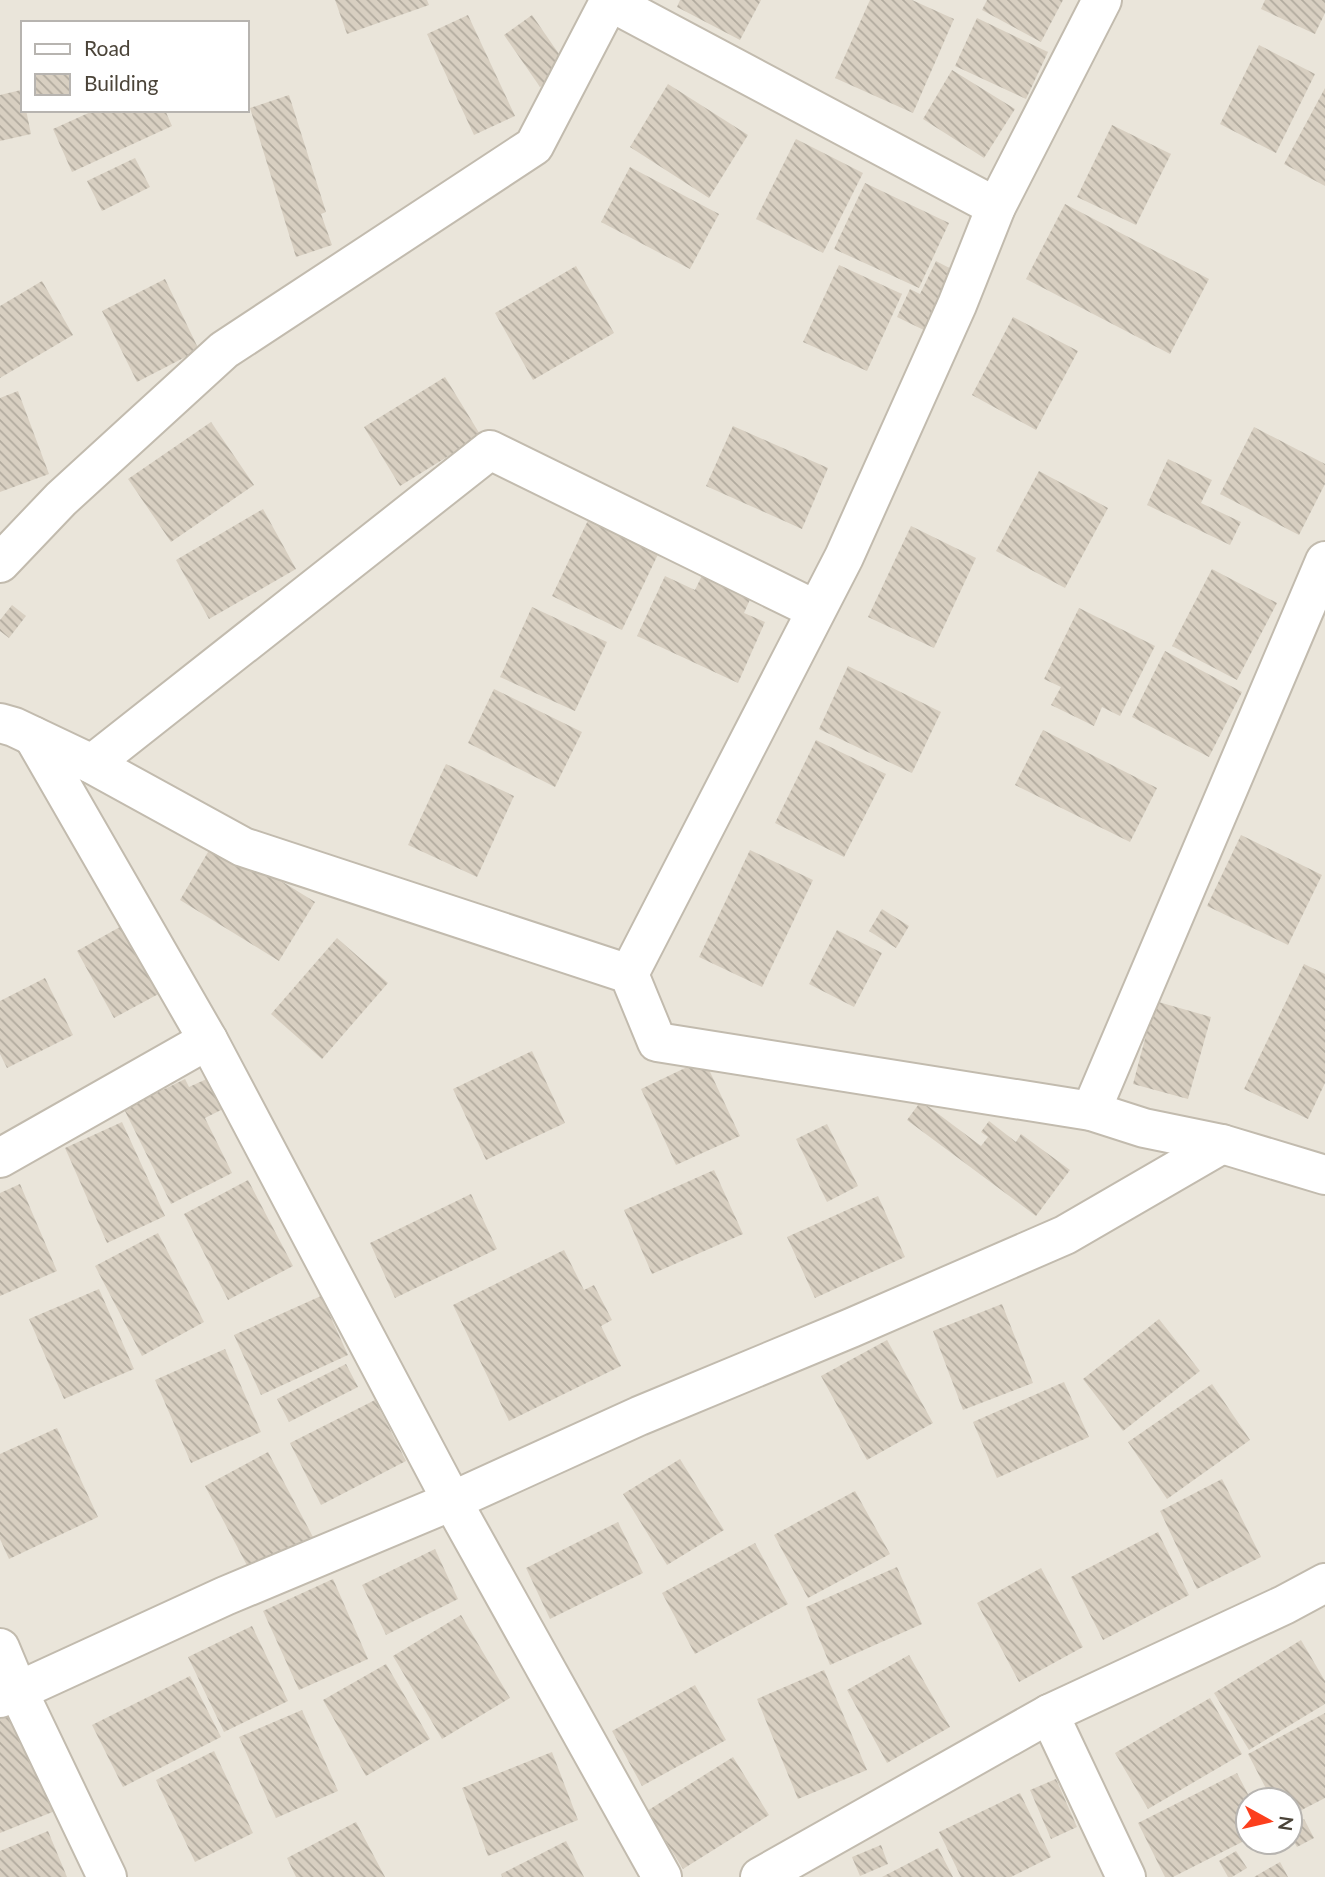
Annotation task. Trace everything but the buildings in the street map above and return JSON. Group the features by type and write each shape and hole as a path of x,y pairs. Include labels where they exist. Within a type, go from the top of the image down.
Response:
{"street":[{"path":"629,974 844,557 952,317 996,207 1102,0"},
{"path":"0,562 61,499 224,350 534,146 609,1 996,207"},
{"path":"92,764 490,450 817,610"},
{"path":"1091,1111 1325,561"},
{"path":"16,729 92,764 243,847 629,974 657,1042 1091,1111 1144,1128 1222,1144 1325,1175"},
{"path":"16,729 208,1040 452,1502 662,1877"},
{"path":"0,1158 208,1040"},
{"path":"9,1694 225,1596 452,1502 639,1416 1065,1235 1222,1144"},
{"path":"760,1877 1049,1714 1284,1605 1325,1583"},
{"path":"0,1648 9,1694 107,1877"},
{"path":"1049,1714 1126,1877"}],"shaded area":[{"path":"0,0 1325,0 1325,1877 0,1877"}]}
